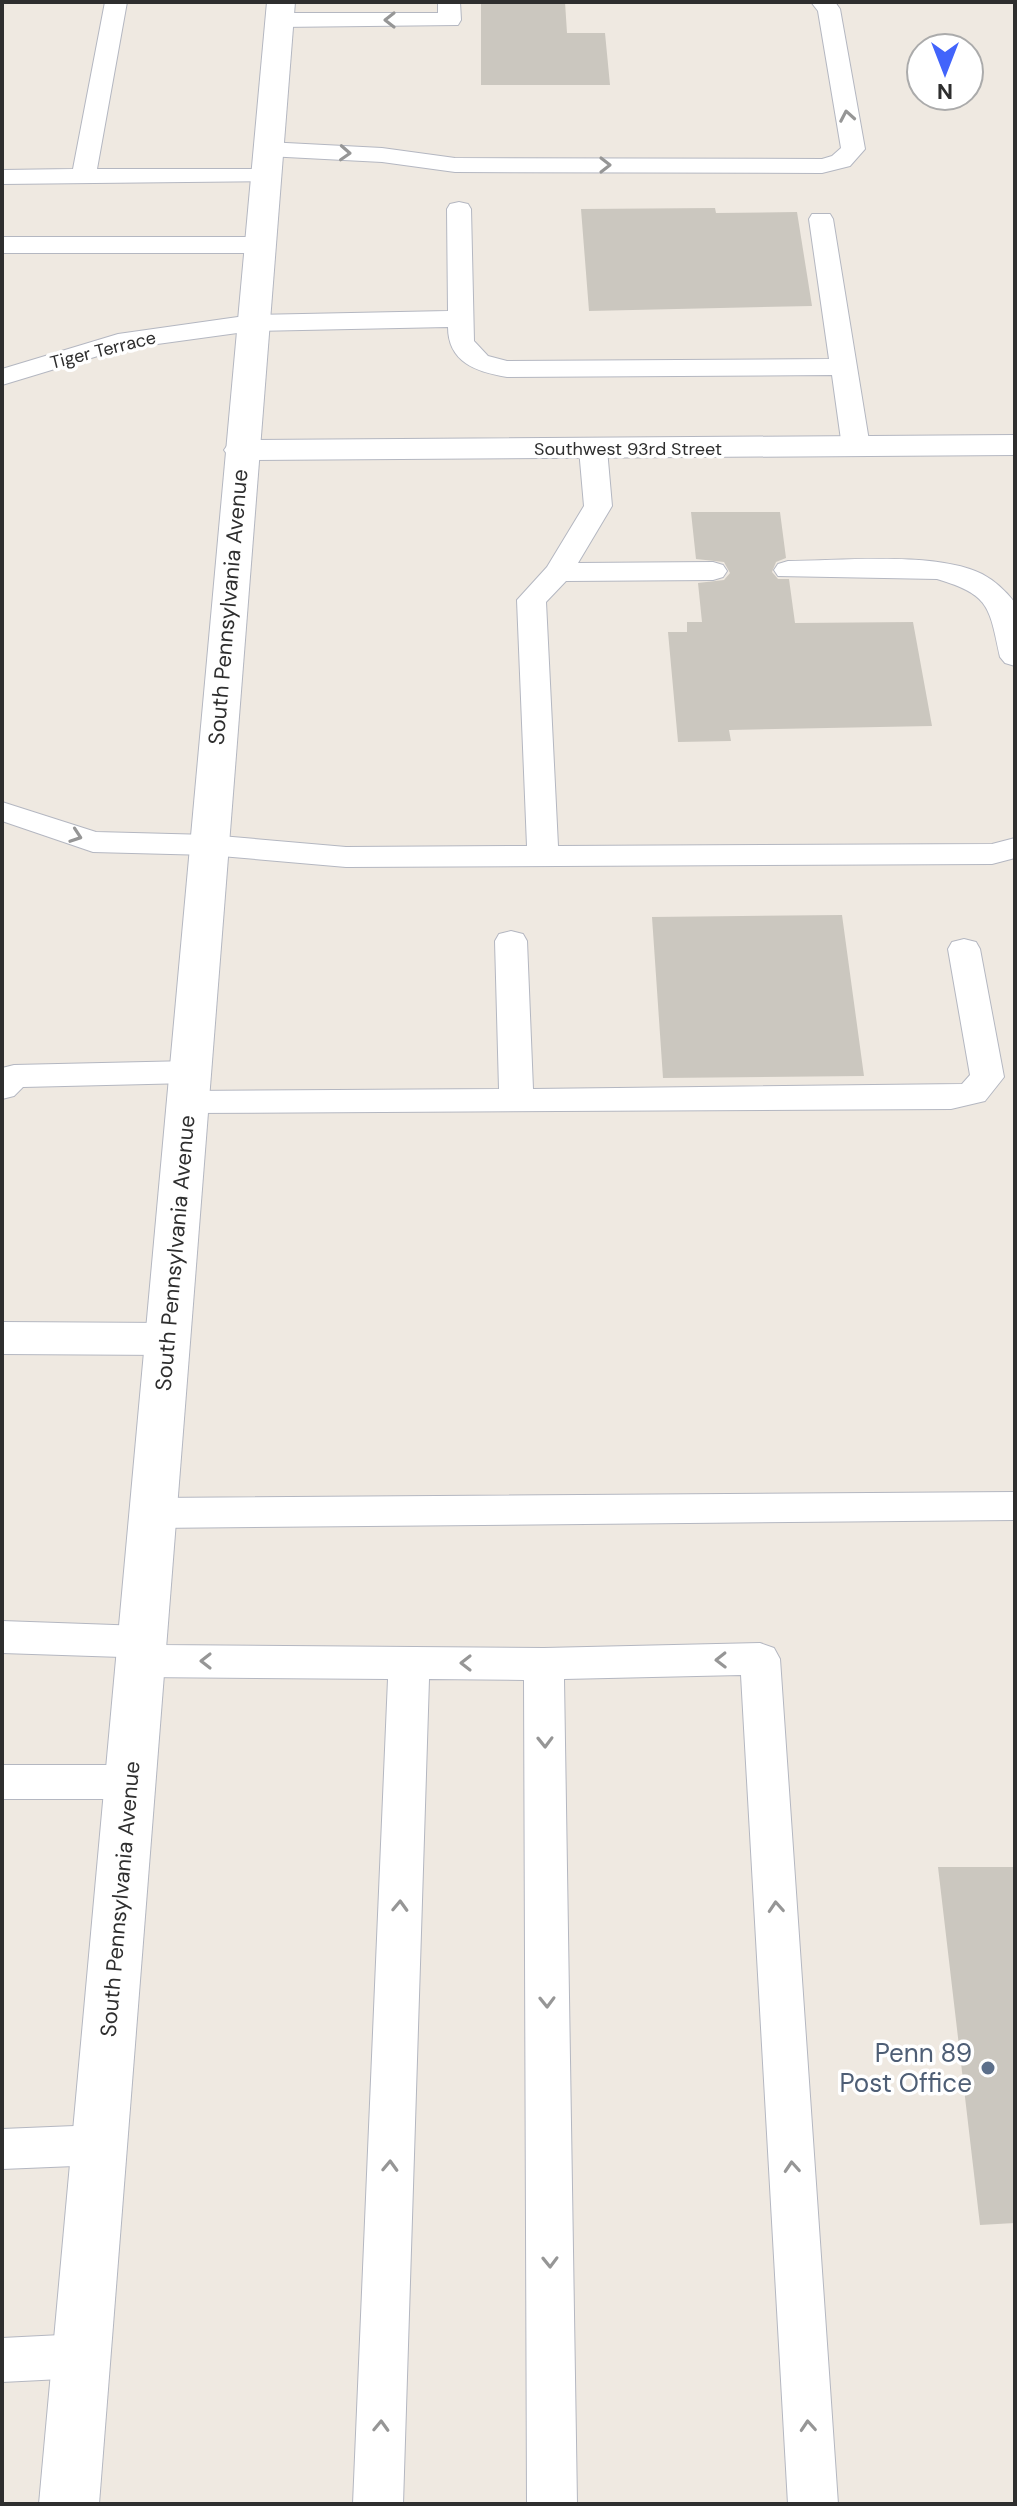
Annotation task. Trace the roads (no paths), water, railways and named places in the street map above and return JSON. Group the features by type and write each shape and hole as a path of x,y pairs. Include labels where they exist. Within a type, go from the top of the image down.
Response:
{"main road":[{"name":"South Pennsylvania Avenue","path":"69,2504 280,11"},
{"name":"Southwest 93rd Street","path":"241,450 1015,445"},
{"path":"2,1338 167,1339"}],"lane":[{"path":"84,176 116,2"},
{"path":"280,11 450,20 449,2"},
{"path":"2,177 84,176 382,155 455,165 822,166 841,161 853,149 829,9 822,2"},
{"path":"459,209 461,341 467,356 486,366 507,369 844,367"},
{"path":"821,219 856,447"},
{"path":"2,245 259,245"},
{"name":"Tiger Terrace","path":"2,377 118,342 252,323 460,319"},
{"path":"543,857 531,600 558,572 598,506 593,449"},
{"path":"788,570 939,570 971,580 992,594 1004,608 1015,657"},
{"path":"558,572 713,571"},
{"path":"2,811 93,842 209,845 346,857 992,854 1015,848"},
{"path":"511,941 516,1100"},
{"path":"2,1088 14,1076 188,1087 516,1100 951,1098 973,1093 987,1077 964,949"},
{"path":"152,1513 1015,1506"},
{"path":"2,1637 141,1652 409,1663 544,1664 760,1659 813,2504"},
{"path":"378,2504 409,1663"},
{"path":"544,1664 552,2504"},
{"path":"2,1782 130,1782"},
{"path":"2,2149 99,2145"},
{"path":"2,2360 81,2356"}],"place":[{"name":"Penn 89 Post Office","path":"988,2068"}]}
